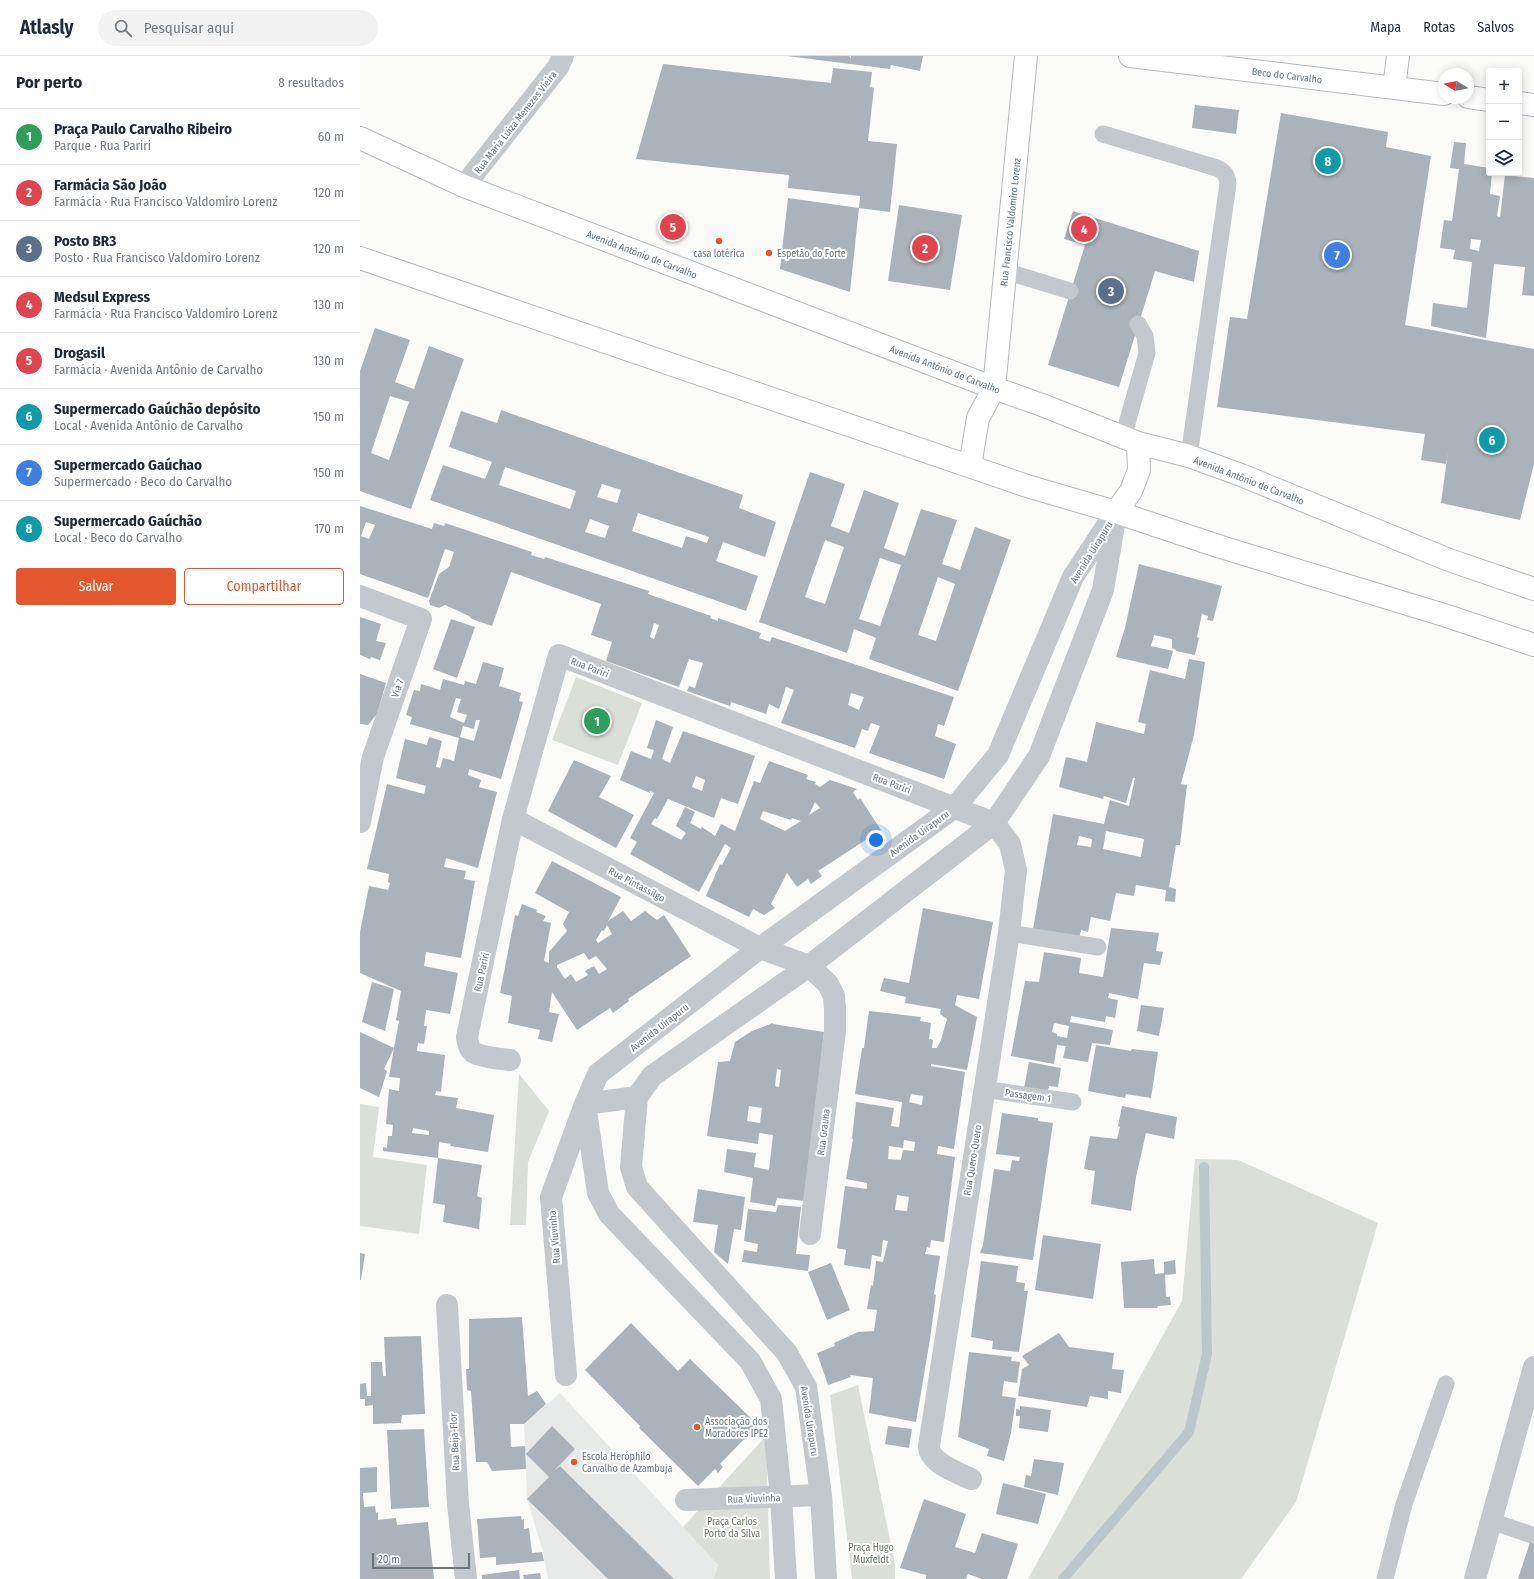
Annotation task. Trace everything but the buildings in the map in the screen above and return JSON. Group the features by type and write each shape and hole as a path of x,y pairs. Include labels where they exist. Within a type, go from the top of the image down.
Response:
{"main road":[{"name":"Rua Francisco Valdomiro Lorenz","path":"994,388 1026,56"},
{"name":"Beco do Carvalho","path":"1130,56 1438,93"},
{"path":"1394,88 1398,56"},
{"path":"1474,98 1486,100"},
{"path":"1522,103 1534,105"},
{"name":"Avenida Antônio de Carvalho","path":"360,138 464,186 1042,405 1130,440 1189,456 1241,475 1449,560 1534,589"},
{"path":"360,258 1027,486 1116,512 1221,547 1447,616 1534,645"},
{"path":"970,466 978,418 994,388"},
{"path":"1116,512 1130,491 1139,470 1130,440"}],"street":[{"name":"Rua Maria Luiza Menezes Vieira","path":"464,186 558,67 564,56"},
{"name":"Avenida Uirapuru","path":"585,1104 598,1074 760,948 955,807 998,755 1073,577 1116,512"},
{"name":"Avenida Uirapuru","path":"826,1579 821,1495 806,1387 787,1353 637,1187 631,1167 637,1097 652,1076 809,966 994,823 1038,756 1103,590 1116,512"},
{"name":"Via 7","path":"360,596 421,619 366,754 360,822"},
{"name":"Rua Pariri","path":"510,1060 479,1054 472,1051 468,1045 467,1037 513,819 559,655 994,823"},
{"name":"Rua Pintassilgo","path":"513,819 760,948 809,966"},
{"name":"Rua Quero-Quero","path":"971,1479 936,1461 929,1451 928,1446 1008,933 1016,870 1010,844 994,823"},
{"name":"Rua Grauna","path":"809,966 828,984 834,996 835,1008 835,1031 810,1234"},
{"path":"637,1097 585,1104 598,1193 609,1214 750,1362 771,1399 781,1497 786,1579"},
{"name":"Rua Viuvinha","path":"566,1374 551,1197 585,1104"},
{"name":"Rua Beija-Flor","path":"447,1305 458,1504 466,1579"},
{"path":"1475,1579 1534,1367"},
{"name":"Rua Viuvinha","path":"686,1500 821,1495"}],"lane":[{"path":"1102,134 1217,168 1223,171 1227,176 1228,184 1189,456"},
{"path":"1005,271 1070,291"},
{"path":"1130,440 1147,352 1145,336 1138,324"},
{"path":"1008,933 1098,947"},
{"name":"Passagem 1","path":"983,1089 1074,1102"},
{"path":"1385,1579 1404,1504 1446,1384"},
{"path":"1491,1521 1532,1535"}],"shaded area":[{"name":"Escola Heróphilo Carvalho de Azambuja","path":"560,1393 718,1565 714,1579 548,1579 543,1552 527,1499 524,1424"}],"green space":[{"path":"576,677 642,703 618,765 552,740"},
{"path":"519,1074 549,1111 528,1162 526,1225 510,1225"},
{"path":"360,1104 379,1107 373,1157 427,1165 419,1234 360,1226"},
{"path":"1195,1159 1238,1160 1378,1223 1296,1502 1241,1579 1028,1579 1182,1301"},
{"name":"Praça Hugo Muxfeldt","path":"858,1385 895,1564 895,1579 852,1579 830,1395"},
{"name":"Praça Carlos Porto da Silva","path":"766,1436 770,1579 714,1579 718,1565 683,1527"}],"waterway":[{"path":"1063,1579 1189,1432 1207,1354 1204,1167"}],"place":[{"name":"Supermercado Gaúchão","path":"1328,161"},
{"name":"Drogasil","path":"673,227"},
{"name":"Medsul Express","path":"1084,229"},
{"name":"casa lotérica","path":"719,241"},
{"name":"Farmácia São João","path":"925,248"},
{"name":"Espetão do Forte","path":"769,253"},
{"name":"Supermercado Gaúchao","path":"1337,255"},
{"name":"Posto BR3","path":"1111,291"},
{"name":"Supermercado Gaúchão depósito","path":"1492,440"},
{"name":"Praça Paulo Carvalho Ribeiro","path":"597,721"},
{"name":"Associação dos Moradores IPE2","path":"697,1427"},
{"name":"Escola Heróphilo Carvalho de Azambuja","path":"574,1462"}]}
